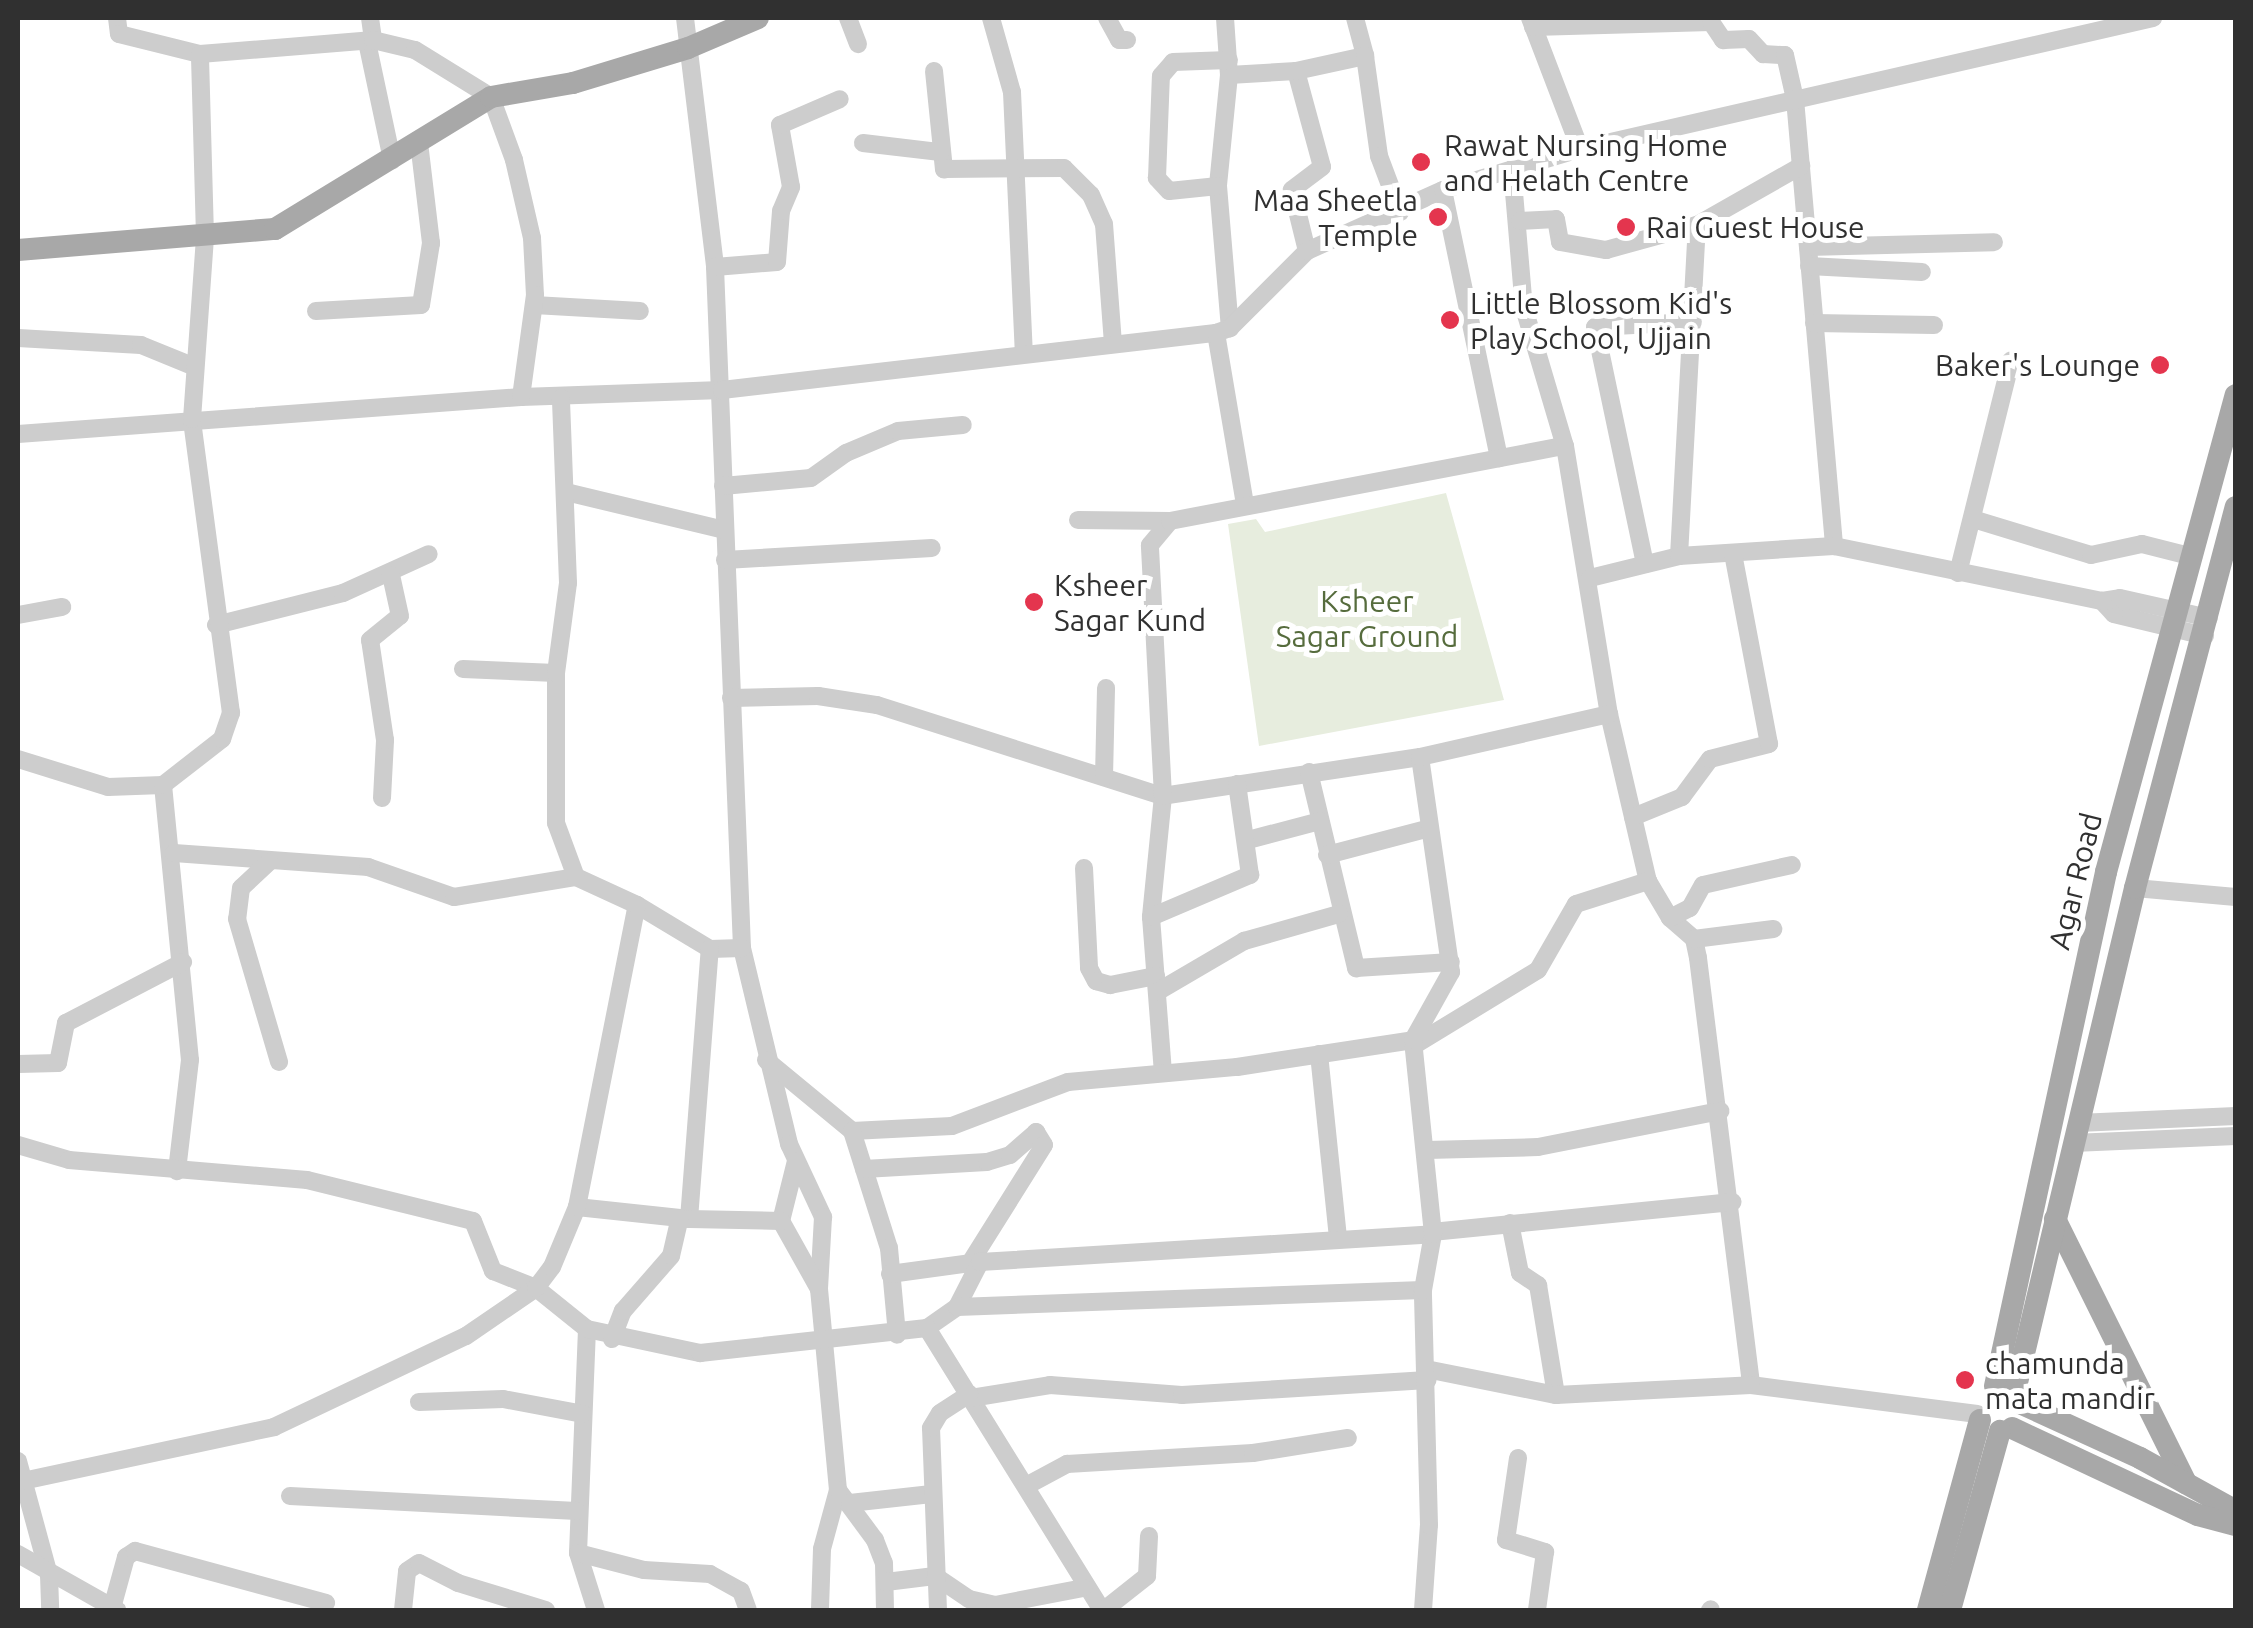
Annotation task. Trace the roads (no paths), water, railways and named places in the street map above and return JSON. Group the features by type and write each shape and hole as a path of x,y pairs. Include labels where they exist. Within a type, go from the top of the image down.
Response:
{"main road":[{"path":"18,250 275,229 301,218 491,97 573,84 688,48 758,18"},
{"name":"Agar Road","path":"1992,1423 2011,1394 2053,1095 2236,396"},
{"path":"2236,507 2135,888 2011,1394 2236,1512"},
{"path":"2054,1219 2186,1483"},
{"name":"Agar Road","path":"1992,1423 1982,1393 2011,1394"},
{"path":"1992,1423 2198,1515 2236,1525"},
{"path":"1928,1610 1992,1423"},
{"path":"1950,1610 1992,1423"}],"street":[{"path":"117,18 119,34 200,54 370,41 415,50 491,97 514,160 532,238 534,306 521,397"},
{"path":"370,18 370,82 392,160"},
{"path":"685,18 715,267 742,948 764,1059 796,1161 823,1217 819,1289 822,1341 844,1497 875,1540 886,1582 885,1610"},
{"path":"848,18 858,44"},
{"path":"990,18 1012,92 1024,352"},
{"path":"1108,18 1120,40 1127,40"},
{"path":"1225,18 1229,68 1218,186 1223,330 1246,504"},
{"path":"1355,18 1365,56 1379,156 1400,212"},
{"path":"18,434 521,397 722,390 1223,330 1307,251 1442,190 1580,148 2153,18"},
{"path":"1580,148 1531,22 1714,23 1723,40 1749,39 1763,54 1785,55 1795,99 1834,546"},
{"path":"18,760 108,787 163,785 222,739 230,724 192,419 205,236 200,54"},
{"path":"1218,186 1162,187 1161,76 1173,62 1296,71 1365,56"},
{"path":"934,71 940,152 948,170 1070,170 1096,203 1104,224 1112,344"},
{"path":"1296,71 1322,167 1292,190 1307,251"},
{"path":"715,267 777,262 782,211 791,188 780,125 840,99"},
{"path":"316,311 421,305 431,243 419,143"},
{"path":"862,144 940,152"},
{"path":"1520,221 1556,220 1560,242 1606,250 1697,225 1801,166"},
{"path":"1512,169 1520,221 1524,308 1565,446 1590,578 1609,714 1648,881 1670,918 1694,940 1733,1202 1751,1385"},
{"path":"1442,190 1499,458"},
{"path":"1679,556 1697,225"},
{"path":"1808,257 1994,242"},
{"path":"1808,257 1922,272"},
{"path":"534,306 640,311"},
{"path":"1645,564 1595,326 1693,322"},
{"path":"1814,322 1934,325"},
{"path":"18,338 141,344 196,367"},
{"path":"1958,573 2011,361"},
{"path":"561,398 566,492 565,632 556,673 556,823 576,877"},
{"path":"724,486 811,478 846,452 898,431 963,425"},
{"path":"1078,520 1170,520 1565,446"},
{"path":"566,492 724,530"},
{"path":"1973,519 2092,554 2142,544 2193,558"},
{"path":"1163,1072 1151,917 1164,796 1150,545 1170,520"},
{"path":"1590,578 1679,556 1834,546 2102,601 2114,614 2207,627"},
{"path":"725,560 932,548"},
{"path":"1633,816 1682,797 1710,759 1769,744 1733,553"},
{"path":"216,625 391,575 429,554"},
{"path":"382,798 385,740 370,640 400,616 391,575"},
{"path":"18,615 62,607"},
{"path":"463,669 556,673"},
{"path":"1104,776 1106,688"},
{"path":"731,698 818,696 877,705 1164,796 1420,758 1609,714"},
{"path":"1420,758 1451,962 1413,1043 1432,1233 1422,1290 1427,1375 1423,1610"},
{"path":"1309,772 1339,914 1356,968 1451,962"},
{"path":"1151,917 1250,876 1248,840 1236,784"},
{"path":"163,785 174,853 190,1060 177,1171"},
{"path":"1248,840 1320,821"},
{"path":"1326,854 1430,828"},
{"path":"174,853 368,867 454,897 576,877 637,904 710,949 742,948"},
{"path":"270,862 242,888 238,919 278,1062"},
{"path":"1670,918 1690,908 1703,885 1792,865"},
{"path":"1084,868 1089,968 1096,981 1110,985 1156,984 1244,942 1339,914"},
{"path":"852,1131 952,1126 1068,1082 1413,1043 1538,970 1576,904 1648,881"},
{"path":"2135,888 2236,897"},
{"path":"20,1482 274,1428 438,1350 536,1288 577,1207 637,904"},
{"path":"1694,940 1774,929"},
{"path":"612,1339 623,1311 671,1256 684,1218 710,949"},
{"path":"18,1064 58,1064 66,1023 182,962"},
{"path":"1319,1054 1338,1237"},
{"path":"764,1059 852,1131 889,1248 897,1334"},
{"path":"1426,1150 1538,1147 1720,1111"},
{"path":"2076,1133 2236,1116"},
{"path":"864,1170 987,1162 1010,1155 1036,1132 1044,1145 975,1262 957,1308"},
{"path":"2076,1133 2236,1136"},
{"path":"18,1145 70,1160 308,1180 473,1221 493,1271 536,1288 587,1329 612,1339 680,1352 897,1334 927,1328 957,1308 1422,1290"},
{"path":"796,1161 781,1221 819,1289"},
{"path":"890,1274 975,1262 1432,1233 1733,1202"},
{"path":"577,1207 684,1218 781,1221"},
{"path":"1510,1223 1520,1273 1538,1285 1556,1395"},
{"path":"927,1328 1026,1486 1083,1588 1103,1610 1146,1576 1149,1536"},
{"path":"587,1329 578,1554 596,1610"},
{"path":"938,1610 930,1428 940,1413 970,1396 1050,1385 1182,1395 1427,1375 1556,1395 1751,1385 1992,1423"},
{"path":"420,1402 502,1399 583,1414"},
{"path":"1026,1486 1067,1464 1253,1452 1348,1438"},
{"path":"1518,1458 1506,1540 1544,1552 1537,1610"},
{"path":"18,1461 20,1482 49,1575 50,1610"},
{"path":"844,1497 932,1494"},
{"path":"290,1496 577,1511"},
{"path":"820,1610 822,1550 844,1497"},
{"path":"18,1554 115,1609 126,1557 135,1551 326,1604"},
{"path":"578,1554 644,1570 710,1574 741,1591 748,1610"},
{"path":"403,1610 407,1571 419,1564 458,1584 546,1610"},
{"path":"886,1582 935,1576 970,1600 995,1606 1083,1588"}],"place":[{"name":"Rawat Nursing Home and Helath Centre","path":"1421,162"},
{"name":"Maa Sheetla Temple","path":"1438,217"},
{"name":"Rai Guest House","path":"1626,227"},
{"name":"Little Blossom Kid's Play School, Ujjain","path":"1450,320"},
{"name":"Baker's Lounge","path":"2160,365"},
{"name":"Ksheer Sagar Kund","path":"1034,602"},
{"name":"chamunda mata mandir","path":"1965,1380"}],"park label":[{"name":"Ksheer Sagar Ground","path":"1367,618"}]}
